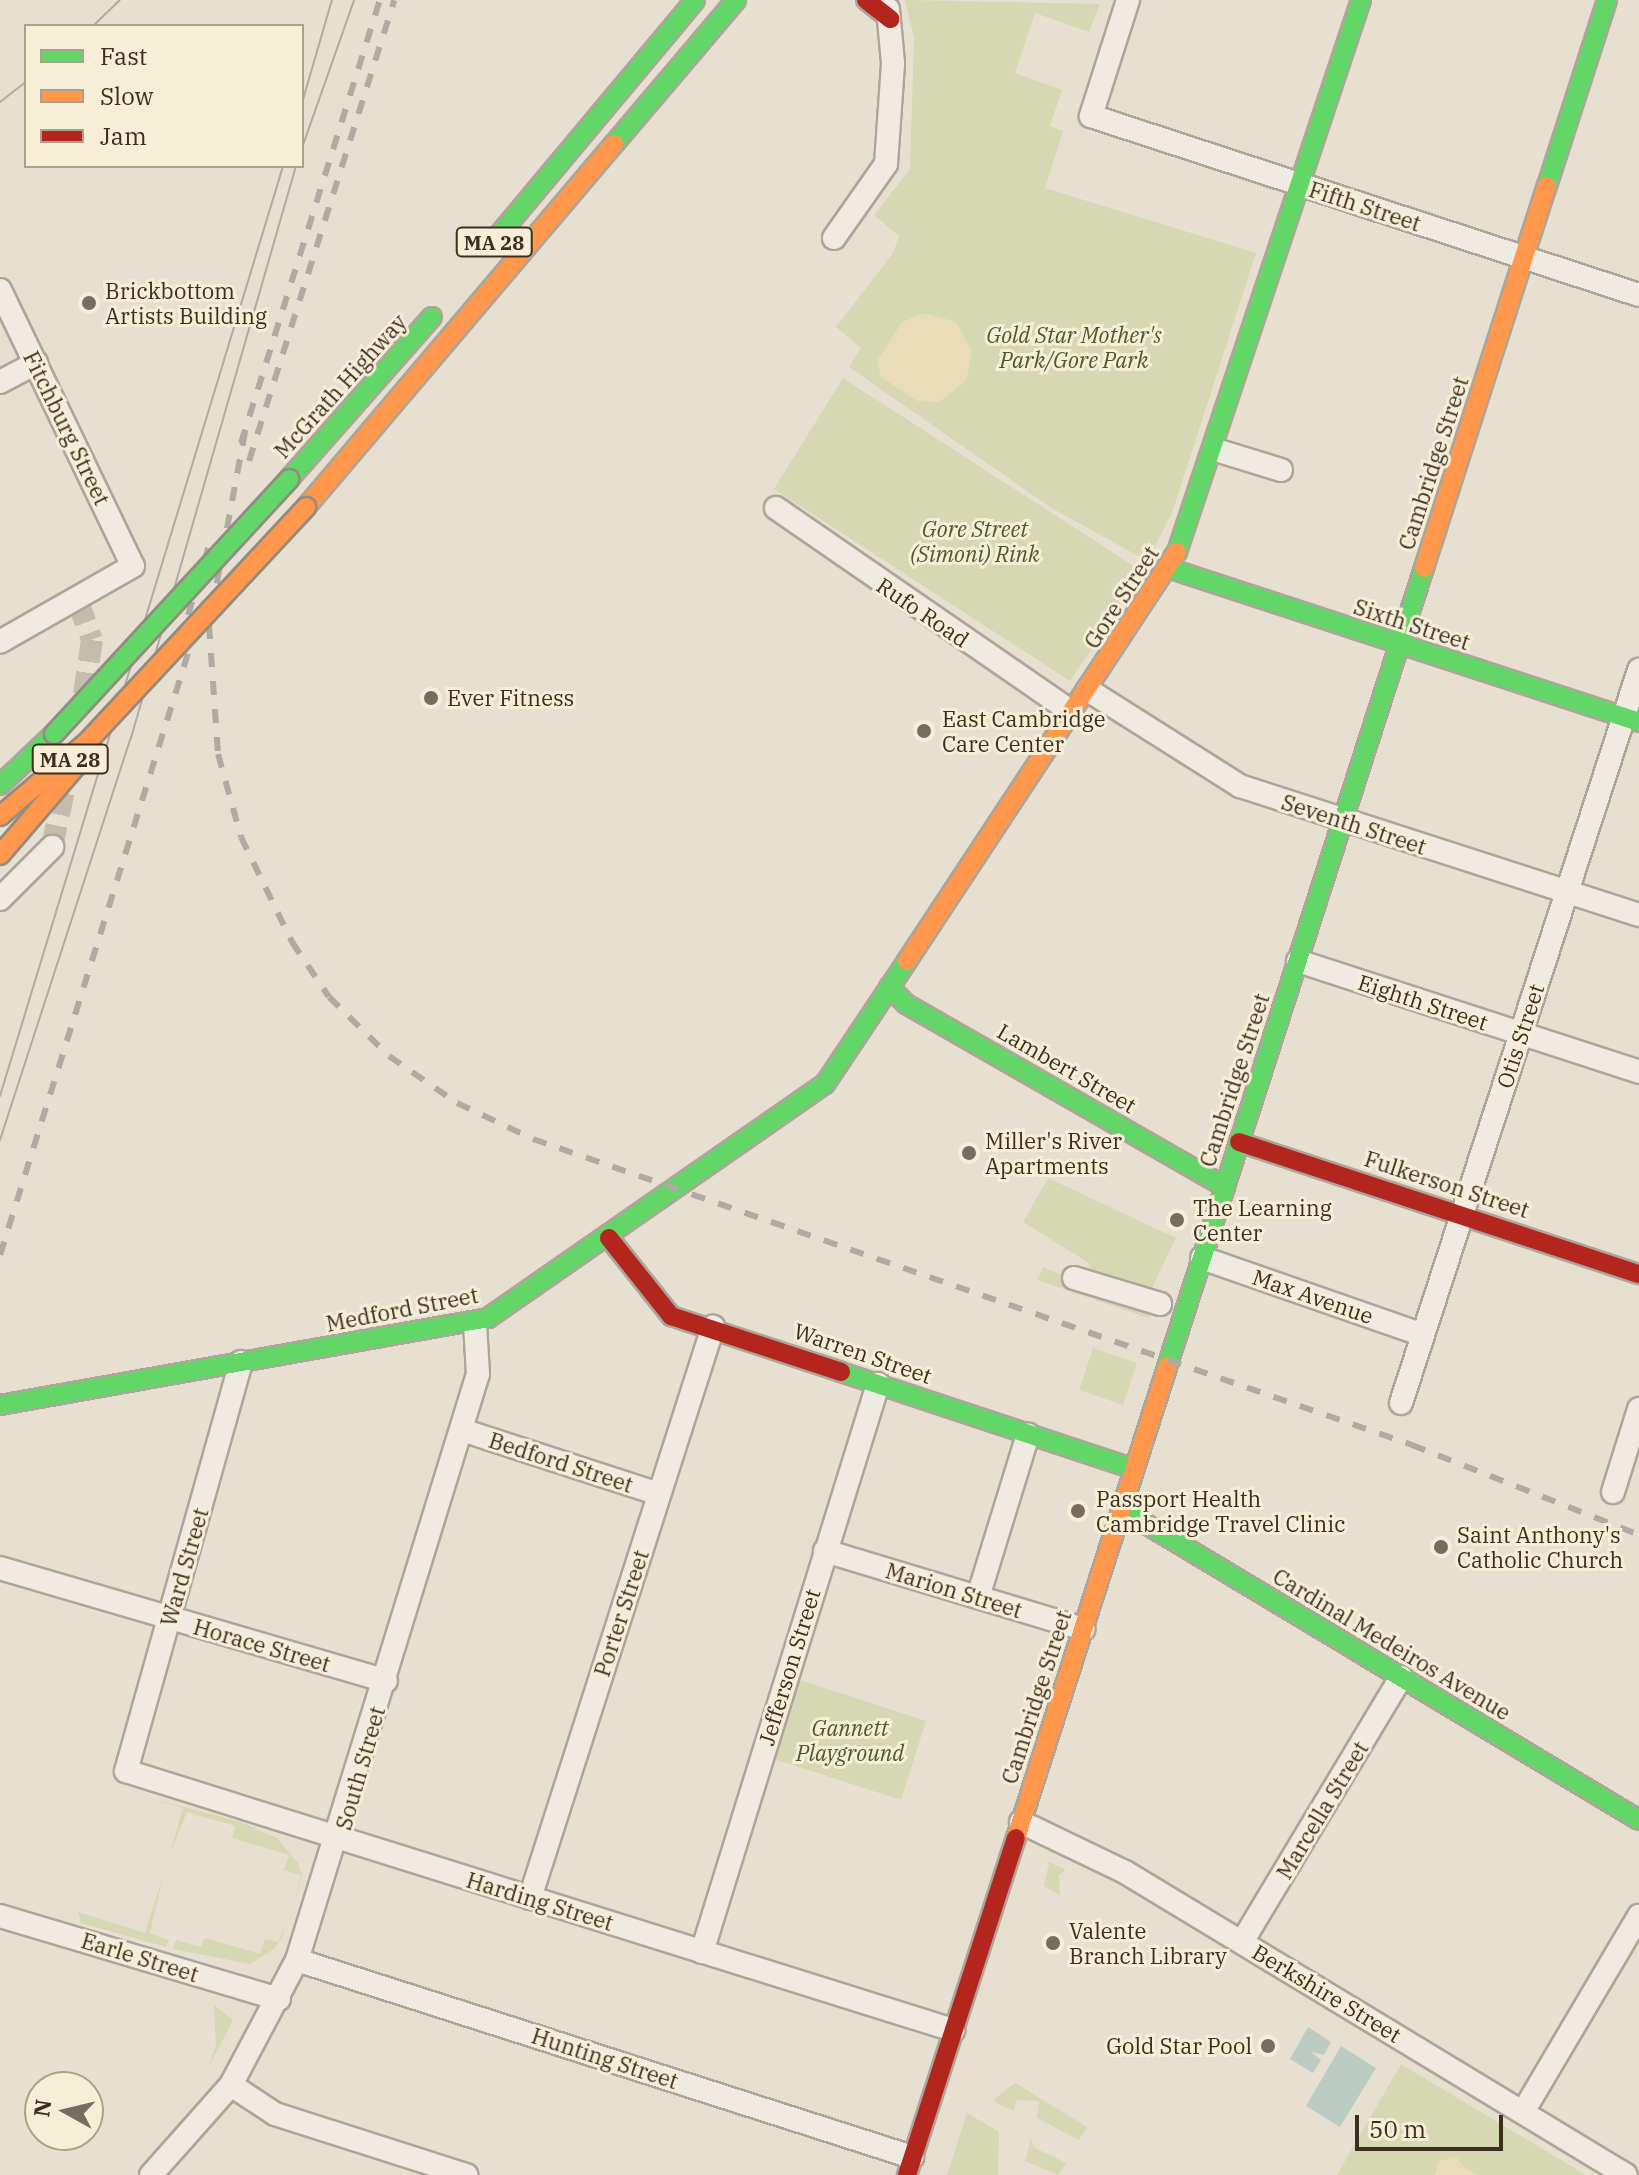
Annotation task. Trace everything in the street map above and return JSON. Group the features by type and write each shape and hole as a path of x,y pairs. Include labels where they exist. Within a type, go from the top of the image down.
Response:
{"main road":[{"name":"MA 28","path":"487,250 695,0"},
{"name":"MA 28","path":"0,816 133,694 306,507 736,0"},
{"path":"866,0 888,10"},
{"name":"Cambridge Street","path":"910,2166 1607,0"},
{"name":"Gore Street","path":"798,1103 825,1084 1072,712 1171,569 1216,450 1358,1"},
{"name":"McGrath Highway","path":"0,785 54,734 289,479 449,296"},
{"name":"Sixth Street","path":"1171,569 1631,720"},
{"path":"0,855 133,694"},
{"name":"Lambert Street","path":"889,987 906,1004 1225,1187"},
{"name":"Medford Street","path":"0,1405 475,1323 609,1238 798,1103"},
{"name":"Fulkerson Street","path":"1239,1142 1462,1213 1639,1274"},
{"name":"Warren Street","path":"609,1238 659,1309 1134,1469"},
{"name":"Cardinal Medeiros Avenue","path":"1121,1509 1639,1820"}],"street":[{"name":"Fifth Street","path":"1128,0 1091,116 1639,295"},
{"path":"834,238 886,164 888,10"},
{"name":"Fitchburg Street","path":"0,290 133,566 0,642"},
{"path":"0,382 36,363"},
{"path":"1216,450 1281,470"},
{"name":"Rufo Road","path":"776,508 1072,712"},
{"name":"Otis Street","path":"1401,1403 1567,892 1631,720 1639,670"},
{"name":"Seventh Street","path":"1088,690 1240,786 1639,915"},
{"path":"0,899 52,847"},
{"name":"Eighth Street","path":"1298,961 1639,1072"},
{"name":"Max Avenue","path":"1202,1258 1423,1335"},
{"path":"1074,1278 1160,1304"},
{"name":"South Street","path":"151,2175 231,2085 297,1960 340,1839 462,1430 480,1361 475,1323"},
{"name":"Porter Street","path":"530,1898 713,1327"},
{"name":"Ward Street","path":"126,1771 241,1362"},
{"name":"Jefferson Street","path":"702,1952 878,1384"},
{"path":"1613,1492 1639,1409"},
{"name":"Bedford Street","path":"462,1430 659,1494"},
{"path":"978,1597 1028,1434"},
{"name":"Marion Street","path":"825,1551 1083,1629"},
{"name":"Horace Street","path":"0,1568 386,1681"},
{"name":"Marcella Street","path":"1242,1942 1401,1677"},
{"name":"Harding Street","path":"126,1771 953,2030"},
{"name":"Berkshire Street","path":"1021,1822 1125,1872 1626,2175"},
{"name":"Earle Street","path":"0,1916 279,1999"},
{"path":"1523,2112 1639,1916"},
{"name":"Hunting Street","path":"297,1960 910,2166"},
{"path":"231,2085 275,2114 466,2175"}],"green space":[{"name":"Gold Star Mother's Park/Gore Park","path":"905,0 1100,4 1089,32 1035,13 1015,73 1062,90 1050,126 1063,131 1045,188 1256,253 1172,513 1147,561 1050,507 849,367 861,348 836,327 893,253 899,236 874,215 910,169 914,38"},
{"name":"Gore Street (Simoni) Rink","path":"843,378 1143,572 1070,681 774,489"},
{"path":"1048,1178 1176,1238 1148,1296 1090,1276 1089,1263 1023,1222"},
{"path":"1043,1267 1151,1310 1149,1318 1037,1280"},
{"path":"1093,1348 1137,1363 1123,1405 1079,1390"},
{"name":"Gannett Playground","path":"800,1680 926,1721 901,1800 774,1759"},
{"path":"146,1797 238,1821 277,1838 298,1863 302,1876 295,1900 301,1875 284,1870 289,1855 232,1838 235,1826 187,1812 170,1854 183,1808"},
{"path":"1049,1862 1066,1870 1059,1875 1060,1896 1044,1886"},
{"path":"163,1876 150,1933 169,1940 166,1947 81,1923 78,1912 145,1933"},
{"path":"288,1921 281,1939 274,1949 250,1964 173,1949 176,1940 201,1947 204,1938 260,1954 265,1939 278,1942"},
{"path":"214,2005 233,2020 208,2068 216,2045"},
{"path":"1401,2064 1586,2175 1337,2175"},
{"path":"1015,2083 1087,2127 1079,2140 1037,2118 1039,2101 1016,2100 1014,2111 998,2104 994,2099"},
{"path":"967,2113 999,2132 998,2175 947,2175"},
{"path":"1031,2138 1033,2147 1066,2163 1058,2175 1025,2161"}],"sand":[{"path":"925,313 956,322 972,351 966,381 939,402 917,401 881,377 877,361 902,322"},
{"path":"1456,2157 1478,2175 1435,2175 1439,2161"}],"shaded area":[{"path":"1308,2027 1331,2042 1324,2055 1311,2052 1321,2060 1313,2073 1290,2059"},
{"path":"1341,2046 1376,2068 1340,2127 1306,2106"}],"tunnel":[{"path":"78,602 92,640 84,694"},
{"path":"52,847 65,786"}],"tram line":[{"path":"95,24 120,0"},
{"path":"304,96 332,0"},
{"path":"304,142 354,0"},
{"path":"0,102 24,84"},
{"path":"0,1096 282,168"},
{"path":"0,1140 131,738 295,168"}],"railway":[{"path":"241,443 380,0"},
{"path":"249,461 394,0"},
{"path":"245,432 209,625 218,754 241,837 292,942 329,997 389,1056 457,1103 533,1139 1412,1445 1639,1535"},
{"path":"188,615 210,542"},
{"path":"0,1255 204,602"}],"traffic: fast":[{"path":"498,236 695,0"},
{"path":"614,144 736,0"},
{"path":"1177,552 1361,0"},
{"path":"1547,186 1607,0"},
{"path":"289,479 432,317"},
{"path":"54,734 289,479"},
{"path":"1167,1367 1424,568"},
{"path":"1171,569 1639,722"},
{"path":"0,785 54,734"},
{"path":"0,1405 488,1318 825,1084 907,961"},
{"path":"889,987 906,1004 1225,1187"},
{"path":"841,1372 1134,1469"},
{"path":"1121,1509 1639,1820"}],"traffic: slow":[{"path":"306,507 614,144"},
{"path":"1424,568 1547,186"},
{"path":"0,816 88,741 306,507"},
{"path":"907,961 1177,552"},
{"path":"0,855 85,756"},
{"path":"1016,1838 1167,1367"}],"traffic: jam":[{"path":"866,0 890,19"},
{"path":"1239,1142 1639,1274"},
{"path":"609,1238 671,1316 841,1372"},
{"path":"907,2175 1016,1838"}],"place":[{"name":"Brickbottom Artists Building","path":"89,303"},
{"name":"Ever Fitness","path":"431,698"},
{"name":"East Cambridge Care Center","path":"924,731"},
{"name":"Miller's River Apartments","path":"969,1153"},
{"name":"The Learning Center","path":"1177,1220"},
{"name":"Passport Health Cambridge Travel Clinic","path":"1078,1511"},
{"name":"Saint Anthony's Catholic Church","path":"1441,1547"},
{"name":"Valente Branch Library","path":"1053,1943"},
{"name":"Gold Star Pool","path":"1268,2046"}]}
